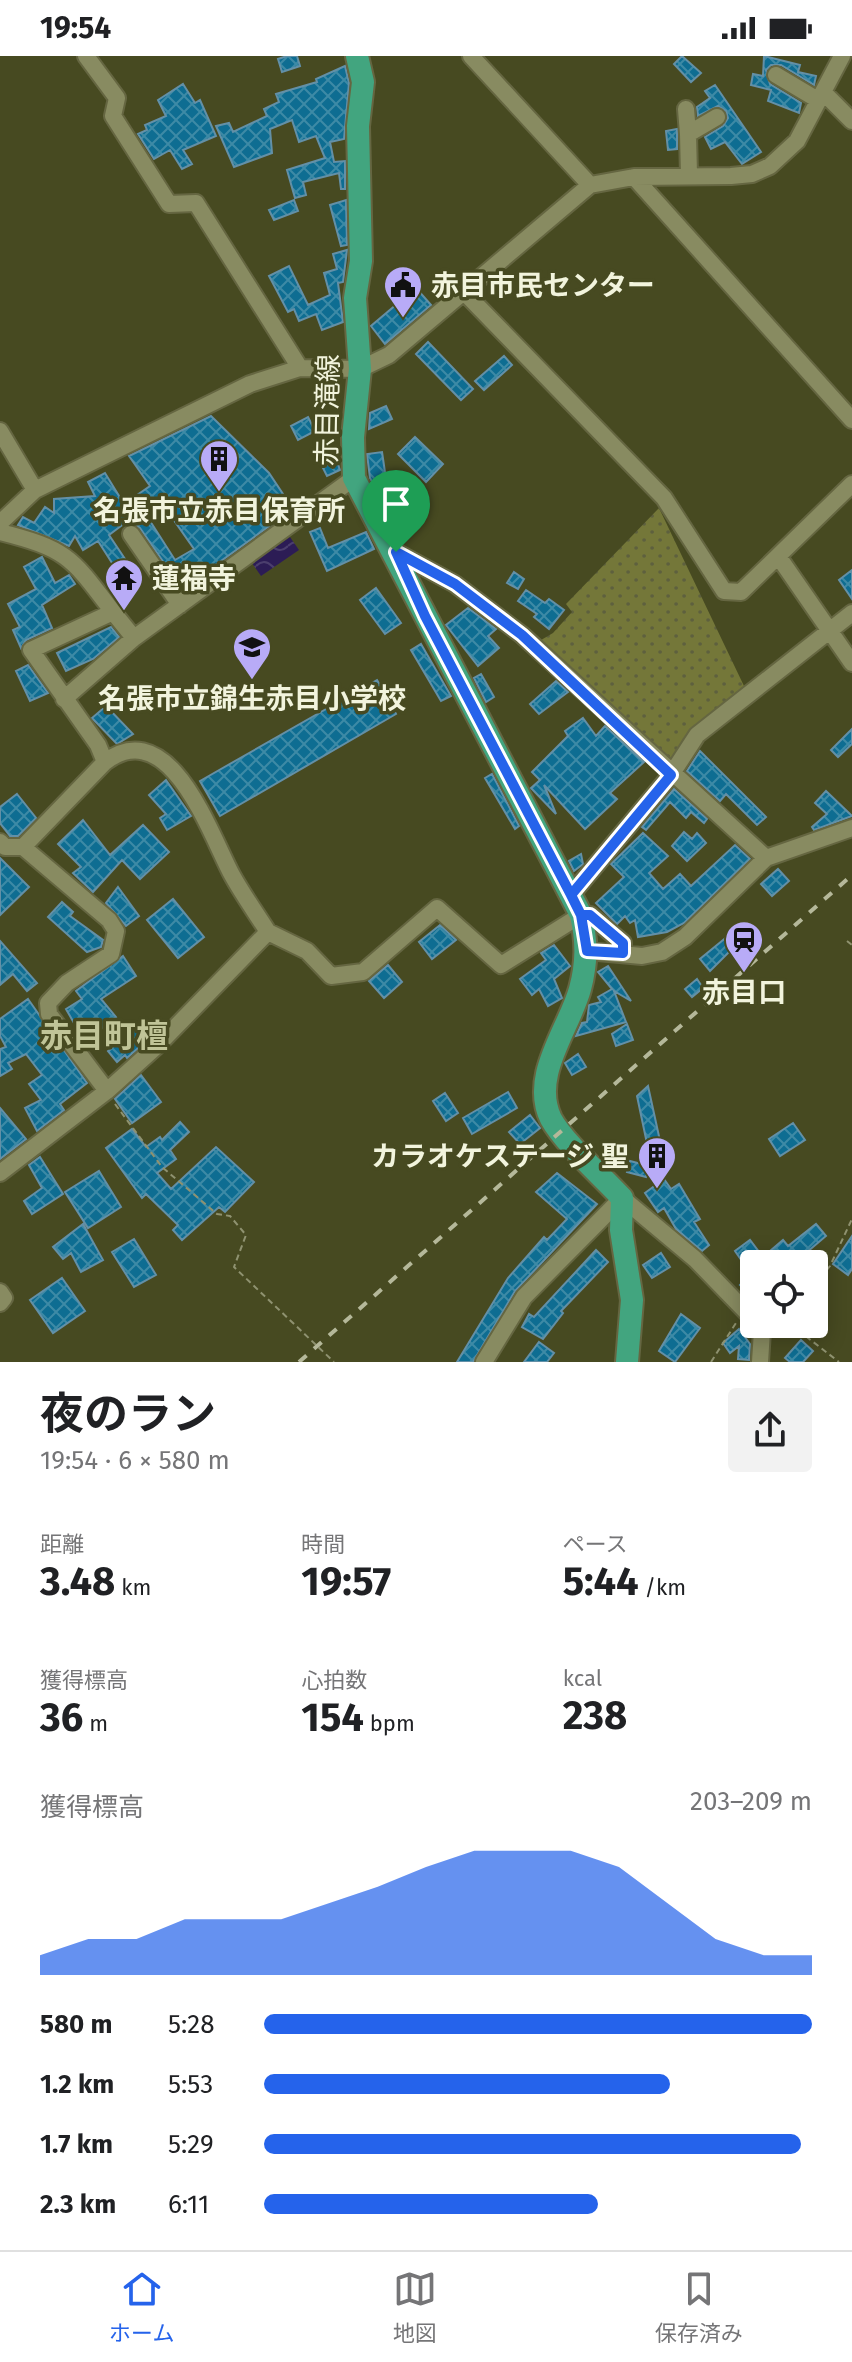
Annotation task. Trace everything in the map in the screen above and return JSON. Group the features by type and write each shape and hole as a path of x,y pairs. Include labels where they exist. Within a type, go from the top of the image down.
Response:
{"main road":[{"name":"赤目滝線","path":"357,56 363,82 358,126 361,261 355,298 360,369 353,437 354,478 396,552 425,616 581,915 587,951 580,991 548,1067 547,1106 556,1126 622,1198"},
{"path":"622,1198 621,1230 632,1300 627,1362"}],"street":[{"path":"86,56 117,98 113,116 169,204 196,203 300,368"},
{"path":"471,56 590,185"},
{"path":"0,523 35,490 250,384 300,368 360,369 389,355 590,185 634,177 752,174 770,166 797,141 839,62"},
{"path":"776,75 820,96 852,121"},
{"path":"686,109 689,175"},
{"path":"688,134 717,117"},
{"path":"634,177 852,420"},
{"path":"465,293 664,498 724,591 741,592 852,484"},
{"path":"0,431 35,490"},
{"path":"64,699 134,638 354,478"},
{"path":"0,532 41,542 74,560 134,638"},
{"path":"131,534 180,605"},
{"path":"396,552 455,584 522,635 671,775 766,858"},
{"path":"778,556 852,663"},
{"path":"105,762 98,745 31,650 113,612"},
{"path":"571,895 671,775 697,735 852,613"},
{"path":"23,847 105,762 125,750 144,752 163,762 182,780 233,876 268,932 307,951 331,976 363,972 437,908 501,965 581,915 590,915 623,943 623,953"},
{"path":"587,951 642,956 662,952 685,937 766,858 852,828"},
{"path":"0,842 5,847 23,847 109,920 116,931 111,954 67,983 48,1003 49,1014 107,1091"},
{"path":"0,1173 107,1091 158,1045 268,932"},
{"path":"484,1362 524,1297 622,1198 661,1227 740,1306"},
{"path":"0,1292 4,1298 0,1303"},
{"path":"760,1362 762,1338"}],"path":[{"path":"847,941 852,945"},
{"path":"107,1091 162,1167 217,1214 230,1216 246,1235 234,1267 334,1362"},
{"path":"828,1268 852,1219"},
{"path":"711,1362 740,1331"},
{"path":"808,1338 839,1362"}],"green space":[{"path":"659,508 744,686 693,728 668,767 536,643 553,633 572,612 566,604"}],"water":[{"path":"290,537 299,550 261,576 252,563"}],"building":[{"path":"297,56 300,66 282,72 278,59"},
{"path":"682,56 701,73 691,82 674,64"},
{"path":"764,56 800,65 798,72 816,76 814,85 781,65 771,65 766,70 770,84 801,103 799,113 768,101 771,90 751,85 753,74 763,76"},
{"path":"345,66 349,83 344,139 330,142 334,162 345,161 345,189 341,189 339,173 303,182 306,195 295,198 287,170 325,158 316,136 299,142 292,120 270,129 272,153 234,167 216,126 229,123 233,132 267,116 264,109 279,102 276,94 317,82 316,79"},
{"path":"183,84 195,103 200,100 216,136 183,150 192,164 182,169 170,150 154,159 138,134 147,130 145,125 166,116 158,100"},
{"path":"715,85 761,152 742,164 725,142 711,149 705,137 723,126 728,118 726,111 718,106 698,116 697,107 710,98 705,91"},
{"path":"677,129 677,149 668,150 666,131"},
{"path":"294,200 298,211 274,220 269,210"},
{"path":"346,200 347,245 341,246 330,205"},
{"path":"347,250 343,282 338,283 343,322 322,330 316,314 299,321 294,309 288,312 269,276 289,266 308,305 330,295 324,273 337,269 333,254"},
{"name":"赤目市民センター","path":"416,288 431,305 385,344 371,326"},
{"path":"428,342 473,389 461,400 416,354"},
{"path":"504,356 512,365 484,390 475,381"},
{"path":"386,406 392,419 369,429 370,413"},
{"name":"名張市立赤目保育所","path":"211,416 269,473 293,509 182,589 140,528 129,520 109,535 127,562 116,569 98,541 83,550 75,536 69,546 18,525 23,517 34,523 45,507 54,513 54,499 95,496 88,482 105,473 124,504 150,486 129,456","holes":["159,499 194,549 175,560 143,510"]},
{"path":"308,417 315,431 298,440 291,426"},
{"path":"415,437 443,464 426,482 398,454"},
{"path":"382,452 386,479 378,480 386,499 382,501 370,478 367,454"},
{"path":"335,456 340,470 327,476 320,462"},
{"path":"320,528 328,548 366,532 374,549 327,571 310,532"},
{"path":"42,557 55,583 69,575 75,584 42,605 52,628 26,640 21,648 13,630 20,627 8,604 36,589 24,567"},
{"path":"852,570 852,599 839,580"},
{"path":"514,572 524,579 518,589 507,583"},
{"path":"376,588 401,623 385,634 360,600"},
{"path":"526,590 545,603 549,599 564,610 549,629 534,617 537,614 518,601"},
{"path":"468,608 496,629 488,636 499,648 478,666 446,625"},
{"path":"111,627 119,637 93,659 66,671 57,653"},
{"path":"421,644 451,696 441,701 411,650"},
{"path":"28,665 48,693 30,701 16,671"},
{"path":"481,674 494,697 486,702 474,678"},
{"path":"377,680 396,714 220,816 200,781"},
{"path":"556,681 568,692 539,714 530,704"},
{"path":"106,706 133,734 117,744 92,718"},
{"path":"583,718 596,736 605,726 644,762 610,793 617,799 585,829 544,785 556,814 531,788 540,780 532,772 568,736 565,731"},
{"path":"852,729 852,744 838,757 831,750"},
{"path":"700,751 766,817 757,825 726,794 720,801 687,771"},
{"path":"492,774 519,826 515,829 485,778"},
{"path":"166,780 191,816 167,830 160,818 166,814 149,795"},
{"path":"674,789 707,819 704,823 691,812 686,818 670,802 646,830 642,827"},
{"path":"826,791 852,816 814,830 812,827 827,814 815,803"},
{"path":"17,794 36,818 18,836 10,836 0,823 0,807"},
{"path":"83,820 110,855 143,825 169,852 140,879 122,860 93,892 73,873 81,867 58,844"},
{"path":"684,832 692,839 697,833 706,843 687,861 672,846"},
{"path":"643,833 668,856 649,873 663,889 680,874 691,886 735,845 750,859 684,923 667,932 638,937 635,920 630,923 625,916 617,924 596,903 624,877 611,864"},
{"path":"581,854 583,864 574,871 569,861"},
{"path":"0,858 29,887 0,915"},
{"path":"778,869 789,881 772,896 761,884"},
{"path":"118,887 139,916 126,926 106,903"},
{"path":"173,899 204,937 178,958 147,920"},
{"path":"62,902 73,912 70,916 103,940 101,947 87,952 48,917"},
{"path":"440,925 456,940 432,959 419,942"},
{"path":"734,931 742,939 710,971 700,959"},
{"path":"0,941 37,983 27,991 13,974 0,985"},
{"path":"554,945 570,966 554,979 562,998 548,1006 539,989 532,995 520,979 546,960 541,953"},
{"path":"123,956 136,976 101,999 116,1017 92,1036 79,1020 74,1023 66,1009 82,999 76,991"},
{"path":"388,965 402,982 384,998 369,981"},
{"path":"608,966 631,1001 614,991 626,1022 576,1036 582,1023 587,1022 589,1005 601,1002 598,997 612,989 598,972"},
{"path":"697,979 703,988 692,997 685,989"},
{"path":"28,999 87,1083 60,1104 64,1110 37,1131 25,1108 41,1100 29,1084 42,1075 26,1054 8,1063 12,1069 0,1076 0,1049 6,1047 0,1036 0,1019"},
{"path":"627,1024 633,1040 616,1046 612,1034"},
{"path":"134,1028 146,1041 127,1058 125,1055 117,1062 108,1051"},
{"path":"578,1054 586,1067 572,1075 565,1063"},
{"path":"141,1075 161,1102 132,1123 115,1099"},
{"path":"648,1086 662,1150 649,1153 637,1096"},
{"path":"508,1092 517,1108 472,1134 463,1118"},
{"path":"445,1093 458,1113 446,1121 433,1101"},
{"path":"0,1108 26,1139 0,1159"},
{"path":"530,1115 540,1128 520,1144 509,1132"},
{"path":"180,1122 189,1132 170,1150 176,1159 157,1173 171,1189 216,1147 254,1182 225,1212 219,1207 182,1240 173,1230 178,1225 146,1194 142,1198 106,1148 132,1129 146,1147 160,1137 162,1140"},
{"path":"793,1123 805,1140 780,1156 769,1139"},
{"path":"40,1157 63,1194 32,1214 24,1201 42,1188 29,1165"},
{"path":"630,1161 649,1166 646,1177 627,1172"},
{"path":"99,1171 121,1207 88,1228 65,1192"},
{"path":"557,1173 597,1204 515,1291 473,1362 457,1362 508,1278 544,1237 547,1240 567,1219 536,1192"},
{"path":"664,1179 671,1189 679,1184 700,1219 694,1222 709,1245 702,1251 676,1229 664,1208 658,1212 645,1193"},
{"path":"83,1224 103,1260 81,1272 71,1253 63,1259 53,1247"},
{"path":"816,1224 826,1236 810,1250 771,1250 783,1240 788,1246"},
{"path":"852,1236 852,1269 848,1275 833,1264"},
{"path":"134,1239 156,1275 134,1287 112,1252"},
{"path":"750,1240 758,1250 740,1250 740,1258 735,1251"},
{"path":"596,1250 608,1262 561,1311 563,1313 543,1339 522,1327 529,1314 534,1317"},
{"path":"661,1253 670,1267 652,1278 643,1265"},
{"path":"62,1278 85,1311 53,1333 30,1300"},
{"path":"681,1314 700,1328 675,1362 659,1351"},
{"path":"739,1329 740,1338 746,1338 750,1344 749,1360 738,1359 739,1346 730,1353 723,1343"},
{"path":"801,1340 813,1351 803,1362 790,1362 785,1358"},
{"path":"539,1342 554,1353 547,1362 524,1362"}],"railway":[{"path":"299,1362 852,875"}],"place":[{"name":"赤目市民センター","path":"403,319"},
{"name":"名張市立赤目保育所","path":"219,493"},
{"name":"蓮福寺","path":"124,612"},
{"name":"名張市立錦生赤目小学校","path":"252,681"},
{"name":"赤目口","path":"744,974"},
{"name":"カラオケステージ 聖","path":"657,1190"}],"district":[{"name":"赤目町檀","path":"104,1036"}],"route":[{"path":"396,552 425,616 581,915 587,951 623,953 623,943 590,915 581,915 571,895 671,775 522,635 495,618 455,584 396,552"}]}
